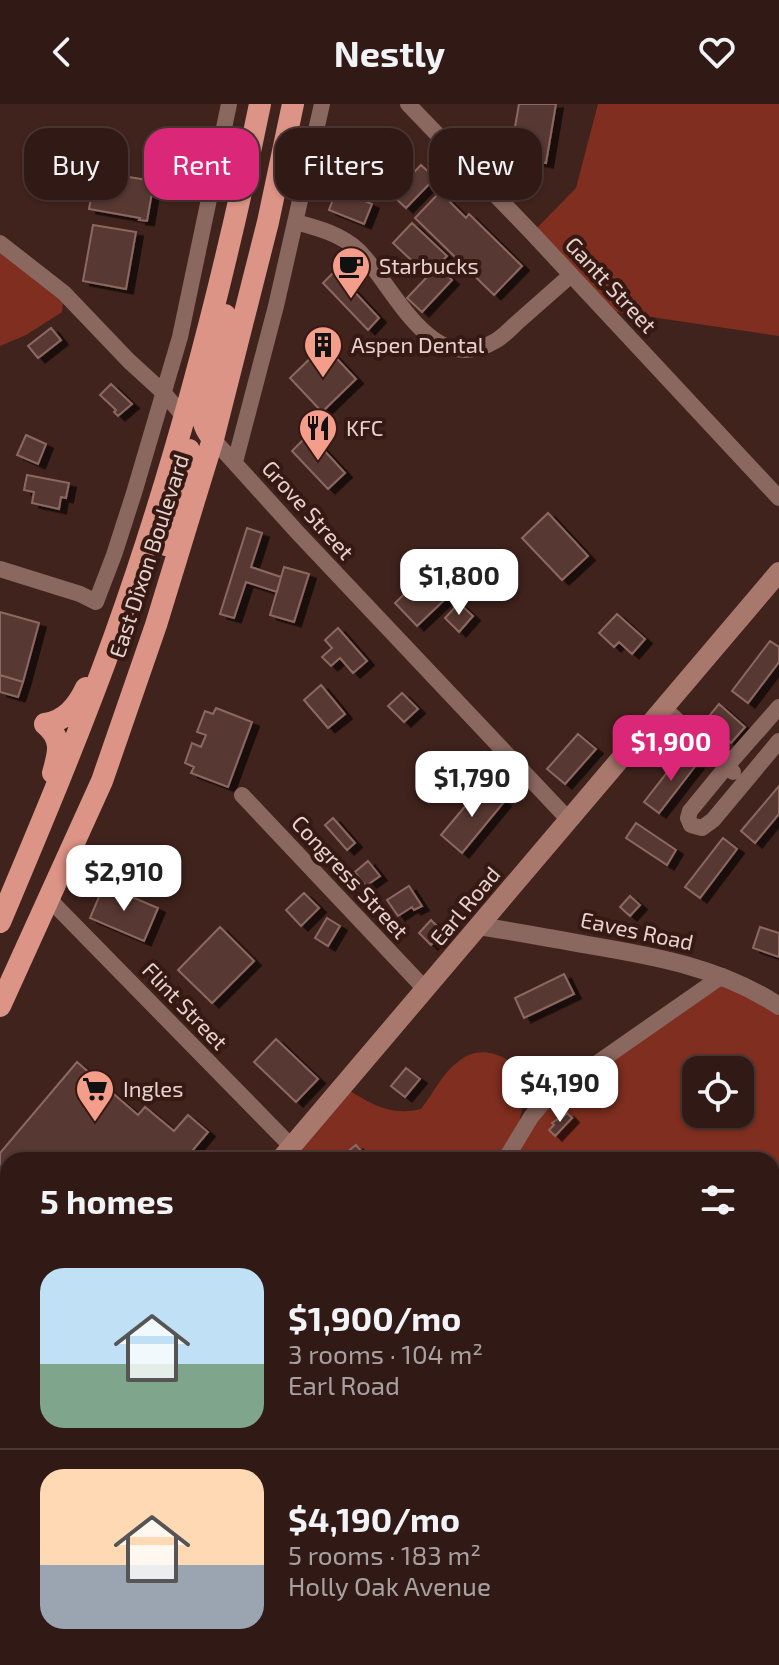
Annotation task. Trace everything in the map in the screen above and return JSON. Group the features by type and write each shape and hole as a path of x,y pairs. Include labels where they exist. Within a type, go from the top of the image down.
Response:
{"highway":[{"name":"East Dixon Boulevard","path":"0,922 79,733 157,510 223,271 260,104"},
{"name":"East Dixon Boulevard","path":"0,1006 102,781 156,625 213,439 268,222 293,104"},
{"path":"213,439 203,423 203,415 229,291 223,271"},
{"path":"156,625 158,582 189,450 190,431 184,417"},
{"path":"26,859 58,755 56,735 45,724 59,720 77,705 108,637 116,633"}],"main road":[{"name":"Earl Road","path":"287,1152 779,572"}],"street":[{"name":"East Dixon Boulevard","path":"0,569 96,602 134,493 180,337 229,104"},
{"path":"235,462 296,222 322,104"},
{"name":"Gantt Street","path":"408,104 779,498"},
{"path":"296,222 323,230 358,250 423,331 444,346 459,349 477,348 497,340 571,275"},
{"path":"0,243 64,293 184,417"},
{"name":"Grove Street","path":"213,439 569,820"},
{"path":"779,707 690,811 688,818 691,825 699,828 706,826 779,741"},
{"path":"664,708 744,781"},
{"name":"Congress Street","path":"242,795 425,989"},
{"name":"Flint Street","path":"48,898 285,1152"},
{"name":"Eaves Road","path":"479,926 679,963 722,976 779,1006"},
{"path":"510,1152 531,1117 547,1098 722,976"}],"shaded area":[{"path":"598,104 779,104 779,336 604,310 532,233 576,188"},
{"path":"0,243 64,293 62,312 26,335 0,346"},
{"path":"722,976 779,1006 779,1152 299,1152 291,1146 342,1086 389,1109 421,1109 453,1066 467,1056 480,1052 508,1060 517,1069 524,1092 513,1144 531,1117"}],"building":[{"path":"519,104 556,104 546,163 542,162 542,128 515,128"},
{"path":"421,165 429,172 429,184 406,208 397,200 413,200 413,173"},
{"path":"128,177 144,179 144,200 151,200 147,221 89,209 91,200 128,200"},
{"path":"333,200 363,200 372,204 364,224 329,210"},
{"path":"432,200 448,200 466,218 469,214 522,266 494,295 415,218"},
{"path":"412,223 447,256 437,266 452,280 422,312 407,298 428,276 393,243"},
{"path":"93,225 136,232 126,289 83,281"},
{"name":"Starbucks","path":"335,271 379,318 368,330 323,283"},
{"path":"51,328 61,340 38,358 28,346"},
{"name":"Aspen Dental","path":"324,345 356,379 322,412 290,378"},
{"path":"111,384 132,404 118,416 100,395"},
{"name":"KFC","path":"309,434 345,473 328,489 292,451"},
{"path":"26,435 46,444 38,464 17,455"},
{"path":"27,475 69,483 66,498 61,497 59,509 32,503 34,492 24,490"},
{"path":"548,513 588,556 562,580 522,538"},
{"path":"247,528 262,533 251,567 281,577 277,592 246,582 234,618 220,614"},
{"path":"438,562 460,585 417,626 395,603"},
{"path":"284,567 309,574 294,622 270,615"},
{"path":"459,603 473,616 459,632 445,618"},
{"path":"0,612 39,623 23,682 0,675"},
{"path":"617,614 645,639 632,654 619,642 614,647 599,633"},
{"path":"338,628 367,661 353,673 340,658 331,666 322,657 332,648 325,640"},
{"path":"770,641 779,647 779,662 748,703 732,691"},
{"path":"0,675 23,682 18,697 0,692"},
{"path":"321,685 345,714 328,728 304,700"},
{"path":"402,693 418,709 404,722 388,706"},
{"path":"719,704 745,727 731,743 705,721"},
{"path":"216,708 252,722 228,787 191,773 194,767 185,763 192,743 201,747 206,735 197,732 205,711 213,714"},
{"path":"578,734 596,749 565,784 547,769"},
{"path":"683,752 697,764 659,813 644,802"},
{"path":"483,785 504,802 462,853 441,835"},
{"path":"779,786 779,814 755,843 741,831"},
{"path":"333,818 355,843 347,850 325,825"},
{"path":"636,823 676,850 667,865 626,838"},
{"path":"723,838 737,849 700,898 685,887"},
{"path":"368,861 380,876 366,886 355,872"},
{"path":"104,885 158,908 144,941 90,918"},
{"path":"409,886 422,906 414,910 412,907 398,916 387,900"},
{"path":"304,893 319,908 301,926 286,910"},
{"path":"630,896 640,905 630,916 620,907"},
{"path":"327,918 340,926 328,946 315,938"},
{"path":"431,920 443,932 431,945 419,933"},
{"path":"220,927 254,961 212,1003 178,970"},
{"path":"760,927 779,933 779,957 753,948"},
{"path":"564,974 574,994 524,1018 515,998"},
{"path":"276,1039 318,1079 296,1102 254,1062"},
{"name":"Ingles","path":"77,1062 138,1115 145,1107 174,1131 188,1115 208,1132 191,1152 1,1152"},
{"path":"406,1068 420,1079 405,1097 391,1086"},
{"path":"567,1113 572,1118 555,1136 549,1130 554,1125 552,1123"},
{"path":"356,1145 362,1152 347,1152"}],"place":[{"name":"Starbucks","path":"351,300"},
{"name":"Aspen Dental","path":"323,379"},
{"name":"KFC","path":"318,462"},
{"name":"Ingles","path":"95,1123"}]}
